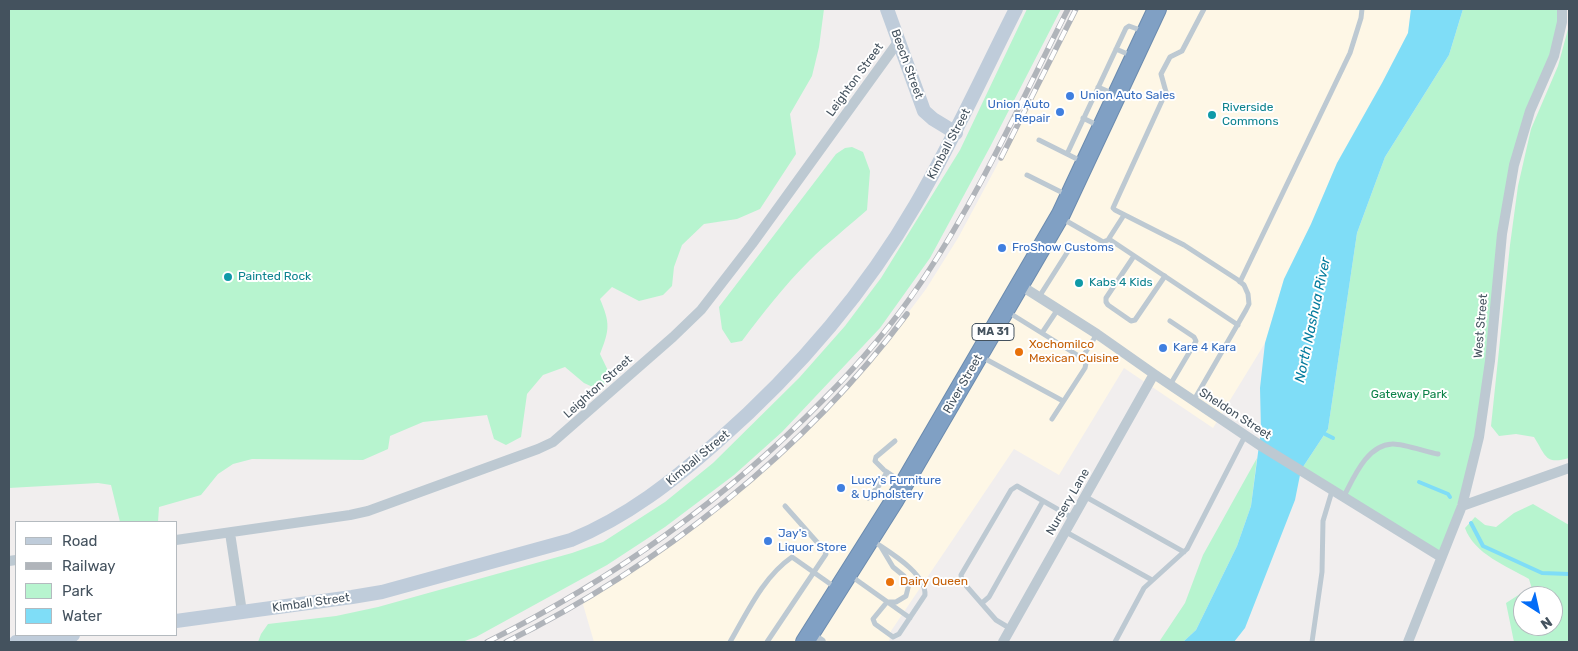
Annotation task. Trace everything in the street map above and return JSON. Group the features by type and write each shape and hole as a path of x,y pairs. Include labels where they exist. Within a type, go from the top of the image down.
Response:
{"highway":[{"name":"River Street","path":"812,640 843,582 876,543 905,483 1060,217 1156,9"}],"main road":[{"name":"Beech Street","path":"887,9 924,110 933,119 956,133"},
{"name":"Kimball Street","path":"178,621 368,595 571,540 594,531 641,504 733,428 788,375 856,294 902,229 956,133 1016,9"},
{"path":"16,642 64,636"}],"street":[{"name":"West Street","path":"1408,642 1462,506 1480,428 1490,360 1502,234 1514,165 1530,111 1554,56 1562,22 1562,9"},
{"name":"Leighton Street","path":"178,540 350,516 538,450 554,442 701,310 752,244 898,42"},
{"name":"Sheldon Street","path":"1020,285 1097,334 1261,446 1441,557"},
{"name":"Nursery Lane","path":"1003,642 1154,374"},
{"path":"1462,506 1569,468"},
{"path":"230,533 242,612"}],"lane":[{"path":"1193,401 1238,325 1248,304 1246,289 1240,282 1184,245 1113,208 1166,92 1161,74 1170,57 1182,51 1204,9"},
{"path":"1240,282 1350,53 1362,9"},
{"path":"1067,154 1127,27 1130,26 1146,32"},
{"path":"1116,49 1134,57"},
{"path":"1098,87 1116,96"},
{"path":"1084,118 1102,127"},
{"path":"1039,140 1086,163"},
{"path":"1027,175 1070,196"},
{"path":"1060,217 1106,242 1124,215"},
{"path":"1109,239 1238,325"},
{"path":"1039,298 1070,248"},
{"path":"1134,256 1106,298 1108,305 1131,321 1135,320 1165,276"},
{"path":"1042,333 1058,309"},
{"path":"1005,311 1086,362 1085,368 1052,420"},
{"path":"1170,321 1194,336 1196,341 1170,385"},
{"path":"1082,358 1097,334"},
{"path":"979,356 1063,401"},
{"path":"1115,642 1142,590 1184,552 1189,545 1245,435"},
{"path":"894,441 875,461 887,472 905,483"},
{"path":"1344,497 1356,473 1374,449 1392,444 1438,454"},
{"path":"868,498 878,487 887,472"},
{"path":"1010,629 998,621 962,581 961,575 1012,488 1017,486 1073,519"},
{"path":"1312,642 1322,572 1323,520 1333,490"},
{"path":"1086,497 1184,552"},
{"path":"982,603 989,597 1043,501"},
{"path":"767,642 826,554 785,506"},
{"path":"1066,532 1152,580"},
{"path":"876,543 892,566 904,576 909,584 906,596 903,599 896,602 887,602"},
{"path":"876,543 913,571 925,588 925,595 896,636 890,636 875,624 873,619 887,602"},
{"path":"730,642 767,580 793,557 813,571 887,602 910,618"}],"shaded area":[{"path":"1076,9 1411,9 1408,33 1337,163 1311,224 1284,279 1265,343 1213,428 1124,368 1059,475 1014,449 891,631 889,642 594,642 582,601 676,539 758,472 837,397 890,337 926,289 958,238"}],"green space":[{"path":"9,9 824,9 819,47 812,76 790,114 796,154 760,209 737,219 704,224 682,245 674,267 672,286 663,295 639,301 612,287 600,299 608,326 600,354 612,379 597,389 584,383 565,367 543,375 527,394 521,437 506,445 494,439 487,415 423,422 390,436 388,449 363,460 252,459 233,464 218,474 201,495 159,507 158,521 120,521 111,485 98,483 9,488"},
{"path":"1027,9 1061,9 930,258 880,328 782,432 734,475 665,527 607,565 476,637 462,642 258,642 268,624 336,616 378,607 572,553 603,542 665,502 713,463 799,378 845,326 881,278 960,150"},
{"name":"Gateway Park","path":"1463,9 1562,9 1562,22 1514,165 1479,437 1441,557 1301,470 1328,429 1357,233 1385,157 1449,55"},
{"path":"1568,9 1569,458 1555,460 1544,454 1534,437 1516,434 1499,436 1491,426 1518,186 1531,129 1558,66 1568,29"},
{"path":"852,147 863,152 870,171 867,210 800,270 742,341 731,343 722,329 719,307 836,154 845,148"},
{"path":"1257,458 1251,506 1237,546 1196,630 1183,642 1159,642 1185,603 1203,555"},
{"path":"1533,504 1569,525 1569,642 1514,642 1506,603 1513,598 1513,636 1563,636 1563,586 1531,586 1529,579 1483,552 1469,537 1465,528 1475,517 1485,525 1496,527 1514,513"}],"water":[{"name":"North Nashua River","path":"1411,9 1463,9 1449,55 1385,157 1357,233 1328,429 1301,470 1295,500 1245,628 1234,642 1183,642 1196,630 1237,546 1251,506 1261,430 1260,388 1265,343 1284,279 1311,224 1337,163 1408,33"}],"waterway":[{"path":"1325,434 1333,438"},
{"path":"1419,482 1448,494 1450,497"},
{"path":"1471,523 1483,546 1542,573 1569,574"}],"railway":[{"path":"487,642 533,618 622,565 707,504 786,437 850,372 899,313 943,249 999,148 1068,9"},
{"path":"1001,158 1076,9"},
{"path":"506,642 618,579 673,542 725,501 776,458 823,412 867,364 907,314"}],"place":[{"name":"Union Auto Sales","path":"1070,96"},
{"name":"Union Auto Repair","path":"1060,112"},
{"name":"Riverside Commons","path":"1212,115"},
{"name":"FroShow Customs","path":"1002,248"},
{"name":"Painted Rock","path":"228,277"},
{"name":"Kabs 4 Kids","path":"1079,283"},
{"name":"Kare 4 Kara","path":"1163,348"},
{"name":"Xochomilco Mexican Cuisine","path":"1019,352"},
{"name":"Lucy's Furniture & Upholstery","path":"841,488"},
{"name":"Jay's Liquor Store","path":"768,541"},
{"name":"Dairy Queen","path":"890,582"}]}
